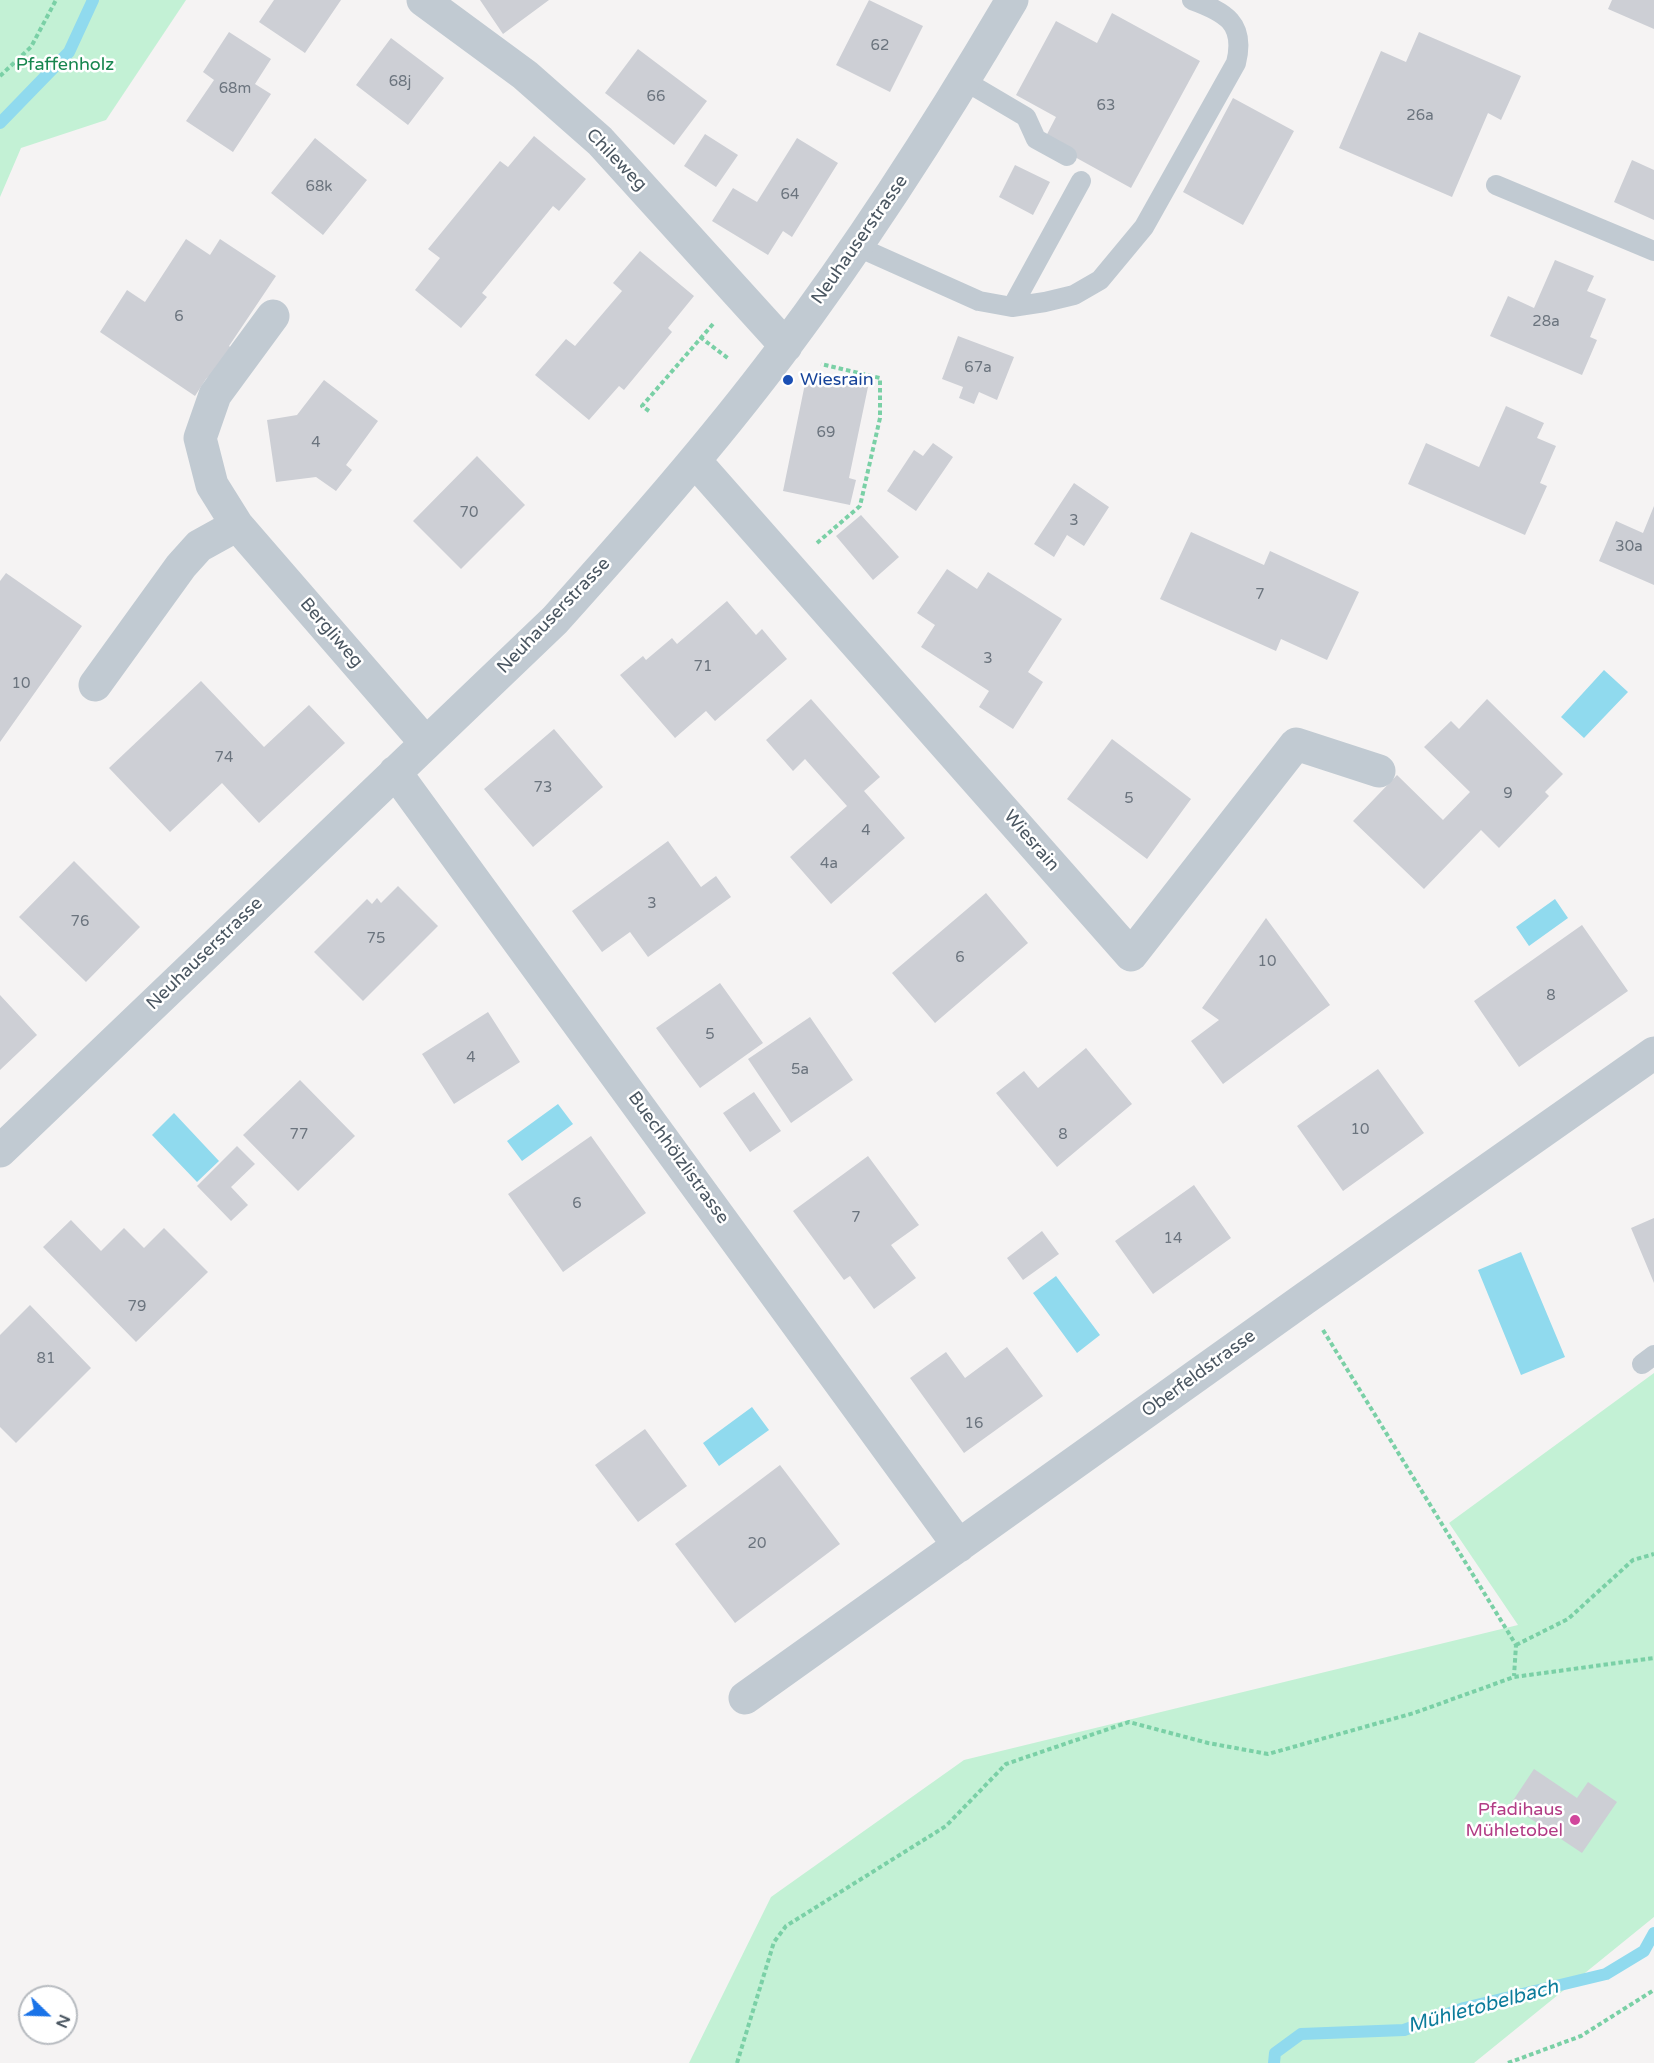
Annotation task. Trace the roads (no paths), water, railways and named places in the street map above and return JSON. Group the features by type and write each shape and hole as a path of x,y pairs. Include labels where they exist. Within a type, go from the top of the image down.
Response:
{"street":[{"name":"Chileweg","path":"423,0 525,75 600,141 786,346"},
{"name":"Neuhauserstrasse","path":"0,1151 555,620 695,461 786,346 856,246 965,81 1012,0"},
{"name":"Bergliweg","path":"273,316 215,395 200,438 212,485 237,525 425,742"},
{"name":"Wiesrain","path":"695,461 1131,955 1296,744 1379,771"},
{"path":"95,685 181,566 199,546 237,525"},
{"name":"Buechhölzlistrasse","path":"395,772 959,1546"},
{"name":"Oberfeldstrasse","path":"745,1698 1304,1299 1654,1053"}],"lane":[{"path":"856,246 979,301 1012,307 1074,295 1100,280 1144,227 1236,63 1239,50 1238,36 1233,24 1213,7 1192,0"},
{"path":"965,81 1026,117 1036,139 1067,156"},
{"path":"1012,307 1081,181"},
{"path":"1496,184 1654,251"}],"water":[{"path":"1604,670 1628,692 1584,738 1561,717"},
{"path":"1555,899 1568,918 1529,946 1516,927"},
{"path":"558,1104 573,1124 522,1161 507,1141"},
{"path":"174,1113 219,1161 197,1182 152,1135"},
{"path":"1521,1252 1565,1357 1521,1375 1478,1270"},
{"path":"1056,1276 1100,1335 1077,1353 1033,1293"},
{"path":"752,1407 769,1430 719,1466 703,1443"}],"waterway":[{"path":"0,123 69,52 93,0"},
{"name":"Mühletobelbach","path":"1274,2063 1275,2053 1301,2034 1404,2030 1464,2008 1606,1974 1644,1951 1654,1933"}],"place":[{"name":"Wiesrain","path":"788,380"},
{"name":"Pfadihaus Mühletobel","path":"1575,1820"}],"park label":[{"name":"Pfaffenholz","path":"65,65"}]}
